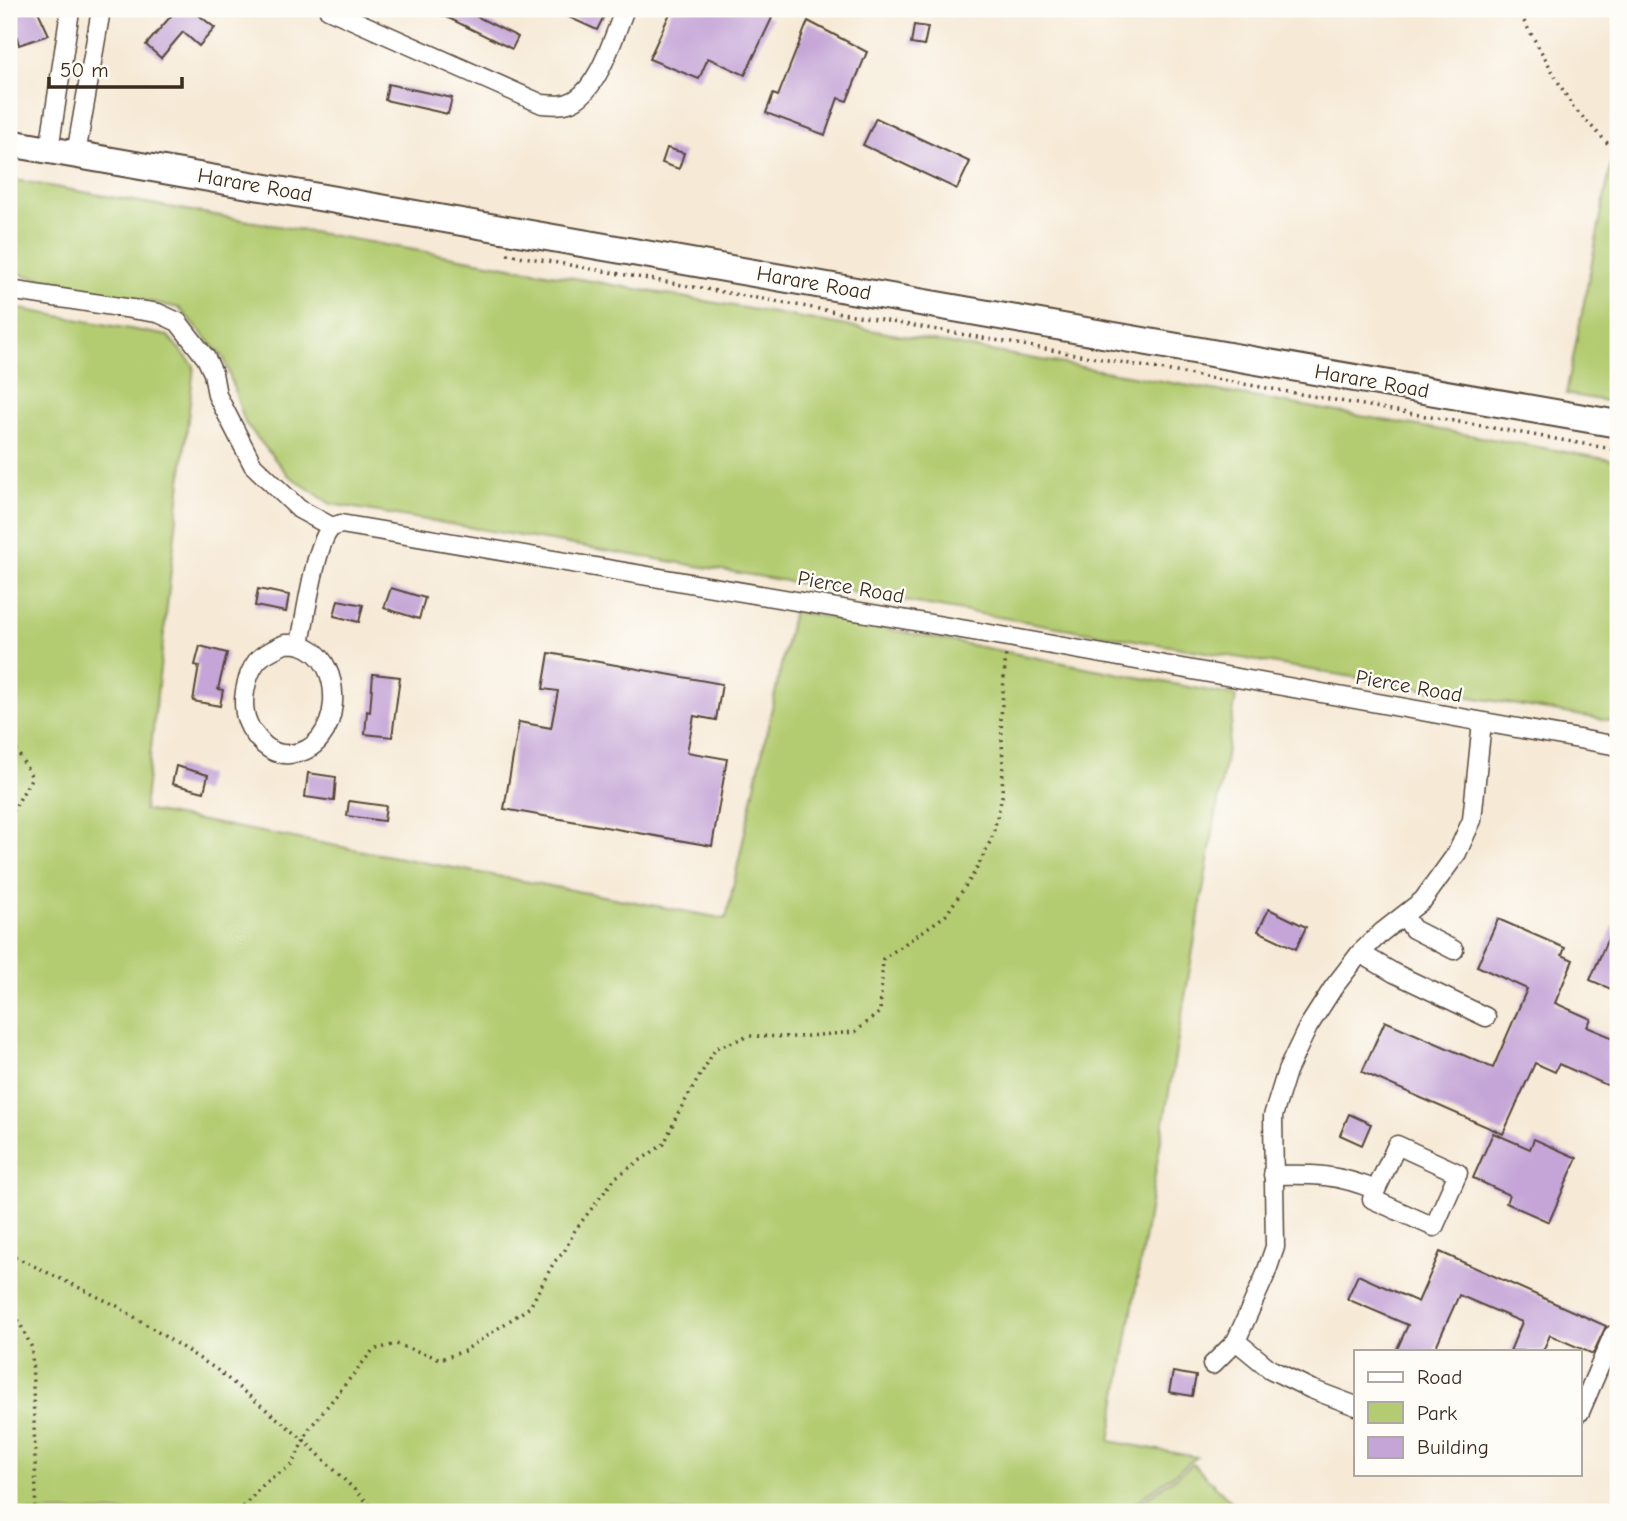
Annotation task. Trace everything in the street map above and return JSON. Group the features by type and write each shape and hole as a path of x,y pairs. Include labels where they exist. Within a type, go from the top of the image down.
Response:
{"highway":[{"name":"Harare Road","path":"9,143 1618,424"}],"lane":[{"path":"49,150 68,10 102,9 76,154"},
{"path":"328,9 542,104 558,106 575,100 599,72 625,9"},
{"path":"9,290 158,313 178,322 206,358 214,373 217,395 253,465 299,509 332,527 323,540 313,575 300,644"},
{"name":"Pierce Road","path":"332,527 341,524 1007,637 1618,746"},
{"path":"285,644 300,644 312,651 330,677 334,702 332,718 314,745 301,754 284,754 269,750 248,723 244,703 247,682 258,661 272,650 285,644"},
{"name":"Pierce Road","path":"1212,1366 1236,1341 1275,1247 1273,1116 1287,1071 1308,1027 1360,953 1382,932 1423,901 1457,853 1472,820 1482,722"},
{"path":"1404,916 1413,929 1454,950"},
{"path":"1360,953 1394,973 1486,1017"},
{"path":"1397,1145 1458,1173 1434,1227 1372,1199 1376,1190 1397,1145"},
{"path":"1273,1175 1315,1174 1350,1179 1376,1190"},
{"path":"1582,1407 1613,1335"},
{"path":"1236,1341 1270,1369 1311,1389 1354,1405"}],"path":[{"path":"1517,9 1572,106 1618,154"},
{"path":"504,254 1618,450"},
{"path":"238,1512 266,1482 292,1465 309,1429 373,1350 396,1344 441,1359 464,1351 530,1307 575,1230 616,1177 664,1144 677,1115 716,1048 749,1036 797,1037 855,1032 880,1012 883,959 946,915 975,872 992,838 1002,797 1001,718 1007,637"},
{"path":"9,737 32,777 9,818"},
{"path":"9,1254 117,1306 216,1369 304,1440 377,1512"},
{"path":"9,1301 32,1348 36,1495 34,1512"}],"green space":[{"path":"1618,129 1618,403 1566,394"},
{"path":"9,179 1618,461 1618,722 331,504 288,475 245,423 224,358 179,308 9,272"},
{"path":"9,307 168,336 194,366 144,810 726,919 793,611 1236,696 1110,1441 1197,1457 1123,1512 9,1512"},
{"path":"1193,1464 1242,1512 1128,1512"}],"building":[{"path":"9,9 37,9 49,35 19,45"},
{"path":"177,9 191,9 215,28 199,46 183,32 161,58 146,45"},
{"path":"430,9 462,9 518,37 512,49"},
{"path":"551,9 588,9 604,16 597,30"},
{"path":"672,9 752,9 772,18 745,75 708,58 699,79 649,59"},
{"path":"808,21 867,52 847,101 838,98 825,135 766,113 773,94 778,96"},
{"path":"914,25 928,27 924,46 911,44"},
{"path":"388,84 452,98 448,114 385,100"},
{"path":"876,118 970,162 957,189 863,145"},
{"path":"667,148 684,153 679,169 662,163"},
{"path":"391,588 425,598 419,619 384,608"},
{"path":"258,589 289,595 286,612 255,606"},
{"path":"338,600 363,605 359,622 334,616"},
{"path":"200,646 227,653 218,689 223,690 220,706 193,701 199,666 195,665"},
{"path":"549,653 722,684 716,720 694,716 687,752 727,759 712,846 504,809 519,722 551,728 558,691 543,689"},
{"path":"373,674 400,677 392,737 365,734"},
{"path":"176,766 208,775 204,792 172,784"},
{"path":"308,773 336,777 334,801 305,797"},
{"path":"349,801 386,806 384,821 347,816"},
{"path":"1269,909 1306,927 1296,949 1258,931"},
{"path":"1618,915 1618,992 1590,980"},
{"path":"1498,919 1565,948 1562,955 1573,960 1555,1003 1591,1019 1587,1027 1618,1040 1618,1090 1559,1064 1555,1072 1535,1063 1503,1134 1362,1072 1385,1021 1493,1068 1527,989 1477,966"},
{"path":"1349,1114 1371,1124 1362,1145 1340,1135"},
{"path":"1493,1133 1530,1149 1534,1139 1577,1158 1549,1222 1506,1203 1509,1195 1473,1178"},
{"path":"1440,1252 1606,1326 1593,1354 1550,1335 1543,1350 1510,1350 1522,1322 1459,1295 1434,1350 1396,1350 1408,1325 1347,1299 1358,1275 1418,1302"},
{"path":"1173,1372 1196,1376 1192,1396 1169,1392"}]}
